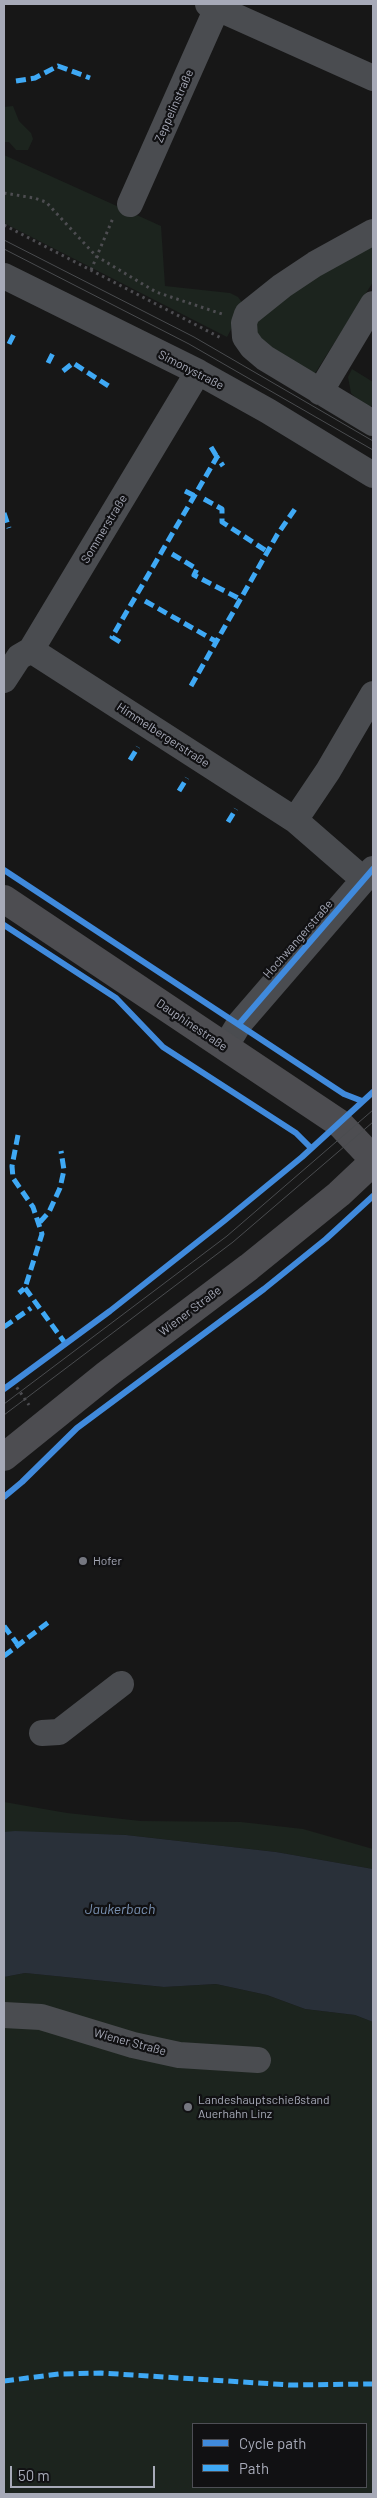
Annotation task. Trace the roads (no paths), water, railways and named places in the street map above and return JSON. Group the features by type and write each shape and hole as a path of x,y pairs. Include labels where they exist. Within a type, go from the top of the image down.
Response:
{"main road":[{"name":"Dauphinestraße","path":"4,899 339,1123 373,1161"},
{"name":"Wiener Straße","path":"4,1457 107,1374 264,1255 339,1194 373,1161"}],"street":[{"name":"Zeppelinstraße","path":"123,208 213,6 373,78"},
{"path":"373,232 316,264 282,286 247,314 245,330 252,347 266,358 373,423"},
{"name":"Simonystraße","path":"4,276 198,372 268,411 373,475"},
{"path":"320,392 373,304"},
{"name":"Sommerstraße","path":"4,680 18,651 198,372"},
{"name":"Himmelbergerstraße","path":"18,651 295,820 368,874"},
{"path":"295,820 328,771 373,694"},
{"name":"Hochwangerstraße","path":"225,1047 239,1024 368,874"},
{"path":"42,1733 59,1732 121,1684"},
{"name":"Wiener Straße","path":"4,2015 41,2017 133,2045 179,2055 258,2060"}],"water":[{"name":"Jaukerbach","path":"4,1832 126,1835 276,1852 373,1869 373,2022 355,2015 305,2009 267,1995 216,1984 164,1987 25,1973 4,1977"}],"tram line":[{"path":"4,240 194,337 373,441"},
{"path":"4,249 189,344 373,450"},
{"path":"4,1404 227,1236 373,1110"},
{"path":"4,1415 233,1242 373,1122"}],"place":[{"name":"Hofer","path":"83,1561"},
{"name":"Landeshauptschießstand Auerhahn Linz","path":"188,2107"}]}
